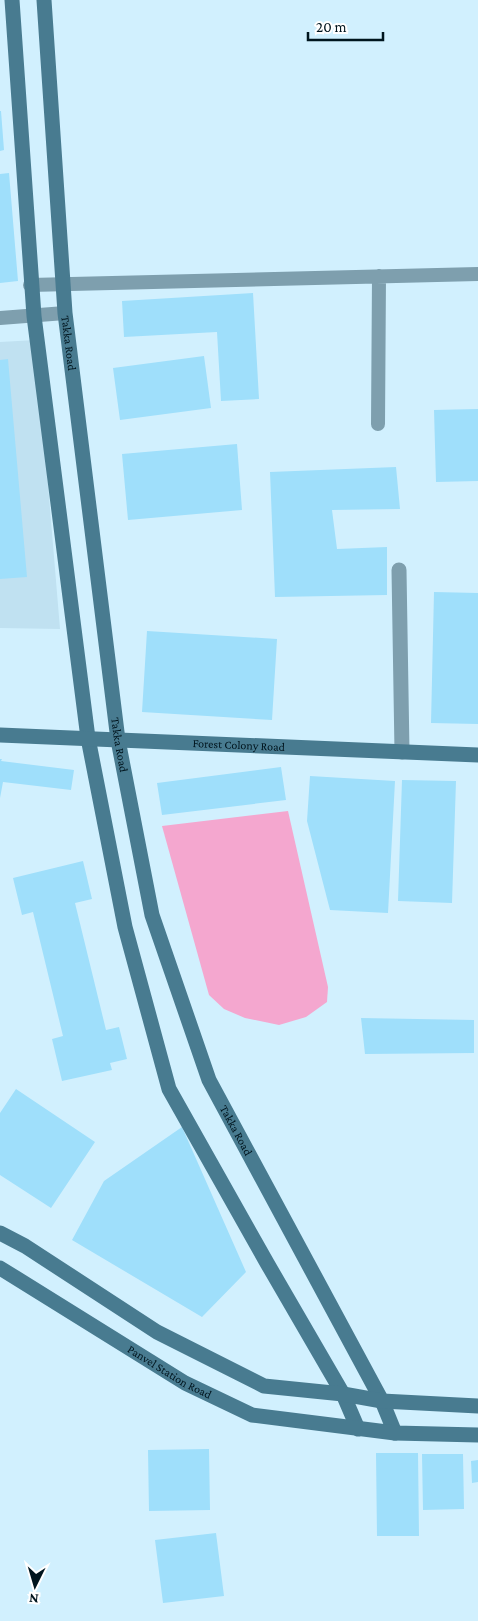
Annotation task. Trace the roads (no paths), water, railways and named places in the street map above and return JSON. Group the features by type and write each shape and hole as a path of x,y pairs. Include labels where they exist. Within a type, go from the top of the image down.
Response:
{"street":[{"path":"12,0 30,285 88,738 125,927 169,1089 343,1394 358,1429"},
{"name":"Takka Road","path":"44,0 64,314 118,740 152,915 209,1080 382,1401 396,1433"},
{"path":"399,570 402,752"},
{"name":"Forest Colony Road","path":"0,735 478,755"},
{"path":"0,1233 25,1246 157,1332 264,1386 343,1394 382,1401 478,1406"},
{"name":"Panvel Station Road","path":"0,1268 185,1383 252,1415 396,1433 478,1435"}],"lane":[{"path":"30,285 478,274"},
{"path":"378,424 379,276"},
{"path":"0,318 64,314"}]}
